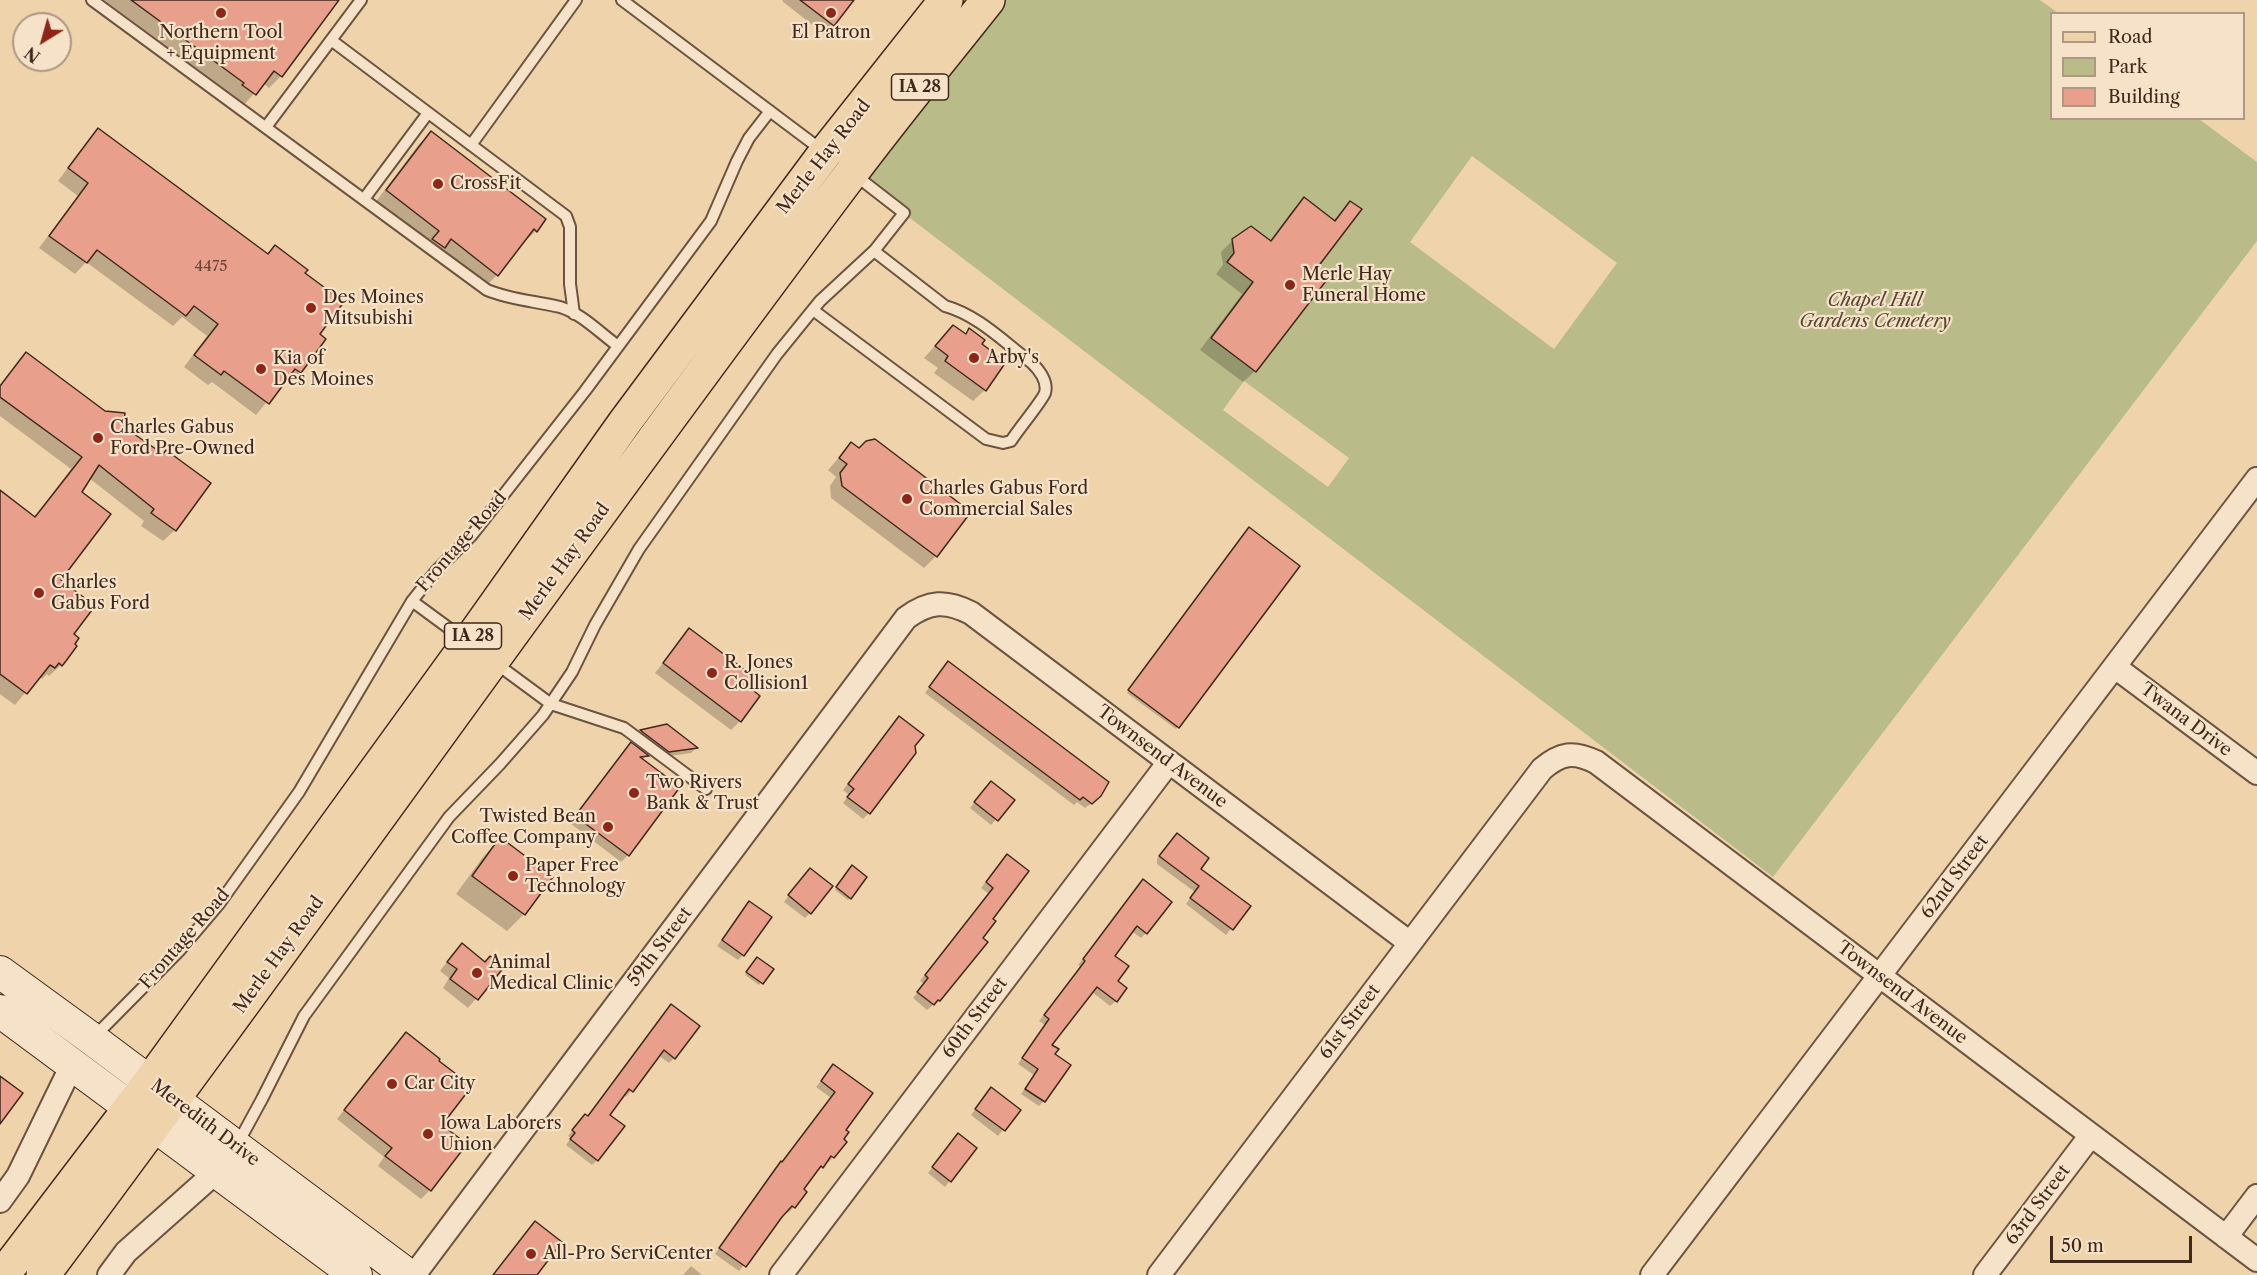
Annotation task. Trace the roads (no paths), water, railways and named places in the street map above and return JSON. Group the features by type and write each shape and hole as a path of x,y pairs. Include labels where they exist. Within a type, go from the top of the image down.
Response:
{"main road":[{"name":"Merle Hay Road","path":"838,163 946,0"},
{"name":"Merle Hay Road","path":"3,1275 143,1116 162,1091 480,651 625,422 838,163 988,0"},
{"name":"Meredith Drive","path":"0,972 408,1275"},
{"name":"Meredith Drive","path":"0,1011 356,1275"},
{"name":"Merle Hay Road","path":"43,1275 143,1116"}],"street":[{"name":"62nd Street","path":"1652,1275 2257,480"},
{"name":"Townsend Avenue","path":"906,618 918,609 937,603 957,606 971,613 1410,943"},
{"name":"59th Street","path":"414,1275 906,618"},
{"name":"Twana Drive","path":"2115,667 2257,773"},
{"name":"Townsend Avenue","path":"1542,769 1554,759 1566,755 1583,756 1596,762 2257,1260"},
{"name":"60th Street","path":"782,1275 1170,762"},
{"name":"61st Street","path":"1159,1275 1542,769"},
{"path":"0,1200 18,1176 72,1065"},
{"name":"63rd Street","path":"1986,1275 2091,1135"},
{"path":"109,1275 126,1252 216,1172"},
{"path":"2226,1237 2257,1196"}],"lane":[{"path":"92,0 487,290 503,297 561,308 574,314 618,346"},
{"path":"266,127 361,0"},
{"path":"471,145 576,0"},
{"path":"236,1146 304,1016 449,817 500,764 550,704 572,672 595,625 639,549 777,354 813,310 874,251 904,213 622,0"},
{"path":"331,40 566,216 570,227 570,284 574,314"},
{"name":"Frontage Road","path":"92,1039 180,950 219,904 299,792 412,600 436,571 472,535 585,391 711,220 749,138 770,111"},
{"path":"364,199 428,113"},
{"path":"813,310 986,439 1003,443 1011,441 1045,393 1040,371 975,320 945,306 874,251"},
{"path":"412,600 550,704 624,728 706,789"}],"place":[{"name":"Northern Tool + Equipment","path":"221,13"},
{"name":"El Patron","path":"831,13"},
{"name":"CrossFit","path":"438,184"},
{"name":"Merle Hay Funeral Home","path":"1290,285"},
{"name":"Des Moines Mitsubishi","path":"311,308"},
{"name":"Arby's","path":"974,358"},
{"name":"Kia of Des Moines","path":"261,369"},
{"name":"Charles Gabus Ford Pre-Owned","path":"98,438"},
{"name":"Charles Gabus Ford Commercial Sales","path":"907,499"},
{"name":"Charles Gabus Ford","path":"39,593"},
{"name":"R. Jones Collision1","path":"712,673"},
{"name":"Two Rivers Bank & Trust","path":"634,793"},
{"name":"Twisted Bean Coffee Company","path":"608,827"},
{"name":"Paper Free Technology","path":"513,876"},
{"name":"Animal Medical Clinic","path":"477,973"},
{"name":"Car City","path":"392,1084"},
{"name":"Iowa Laborers Union","path":"428,1134"},
{"name":"All-Pro ServiCenter","path":"531,1254"}],"park label":[{"name":"Chapel Hill Gardens Cemetery","path":"1875,311"}]}
